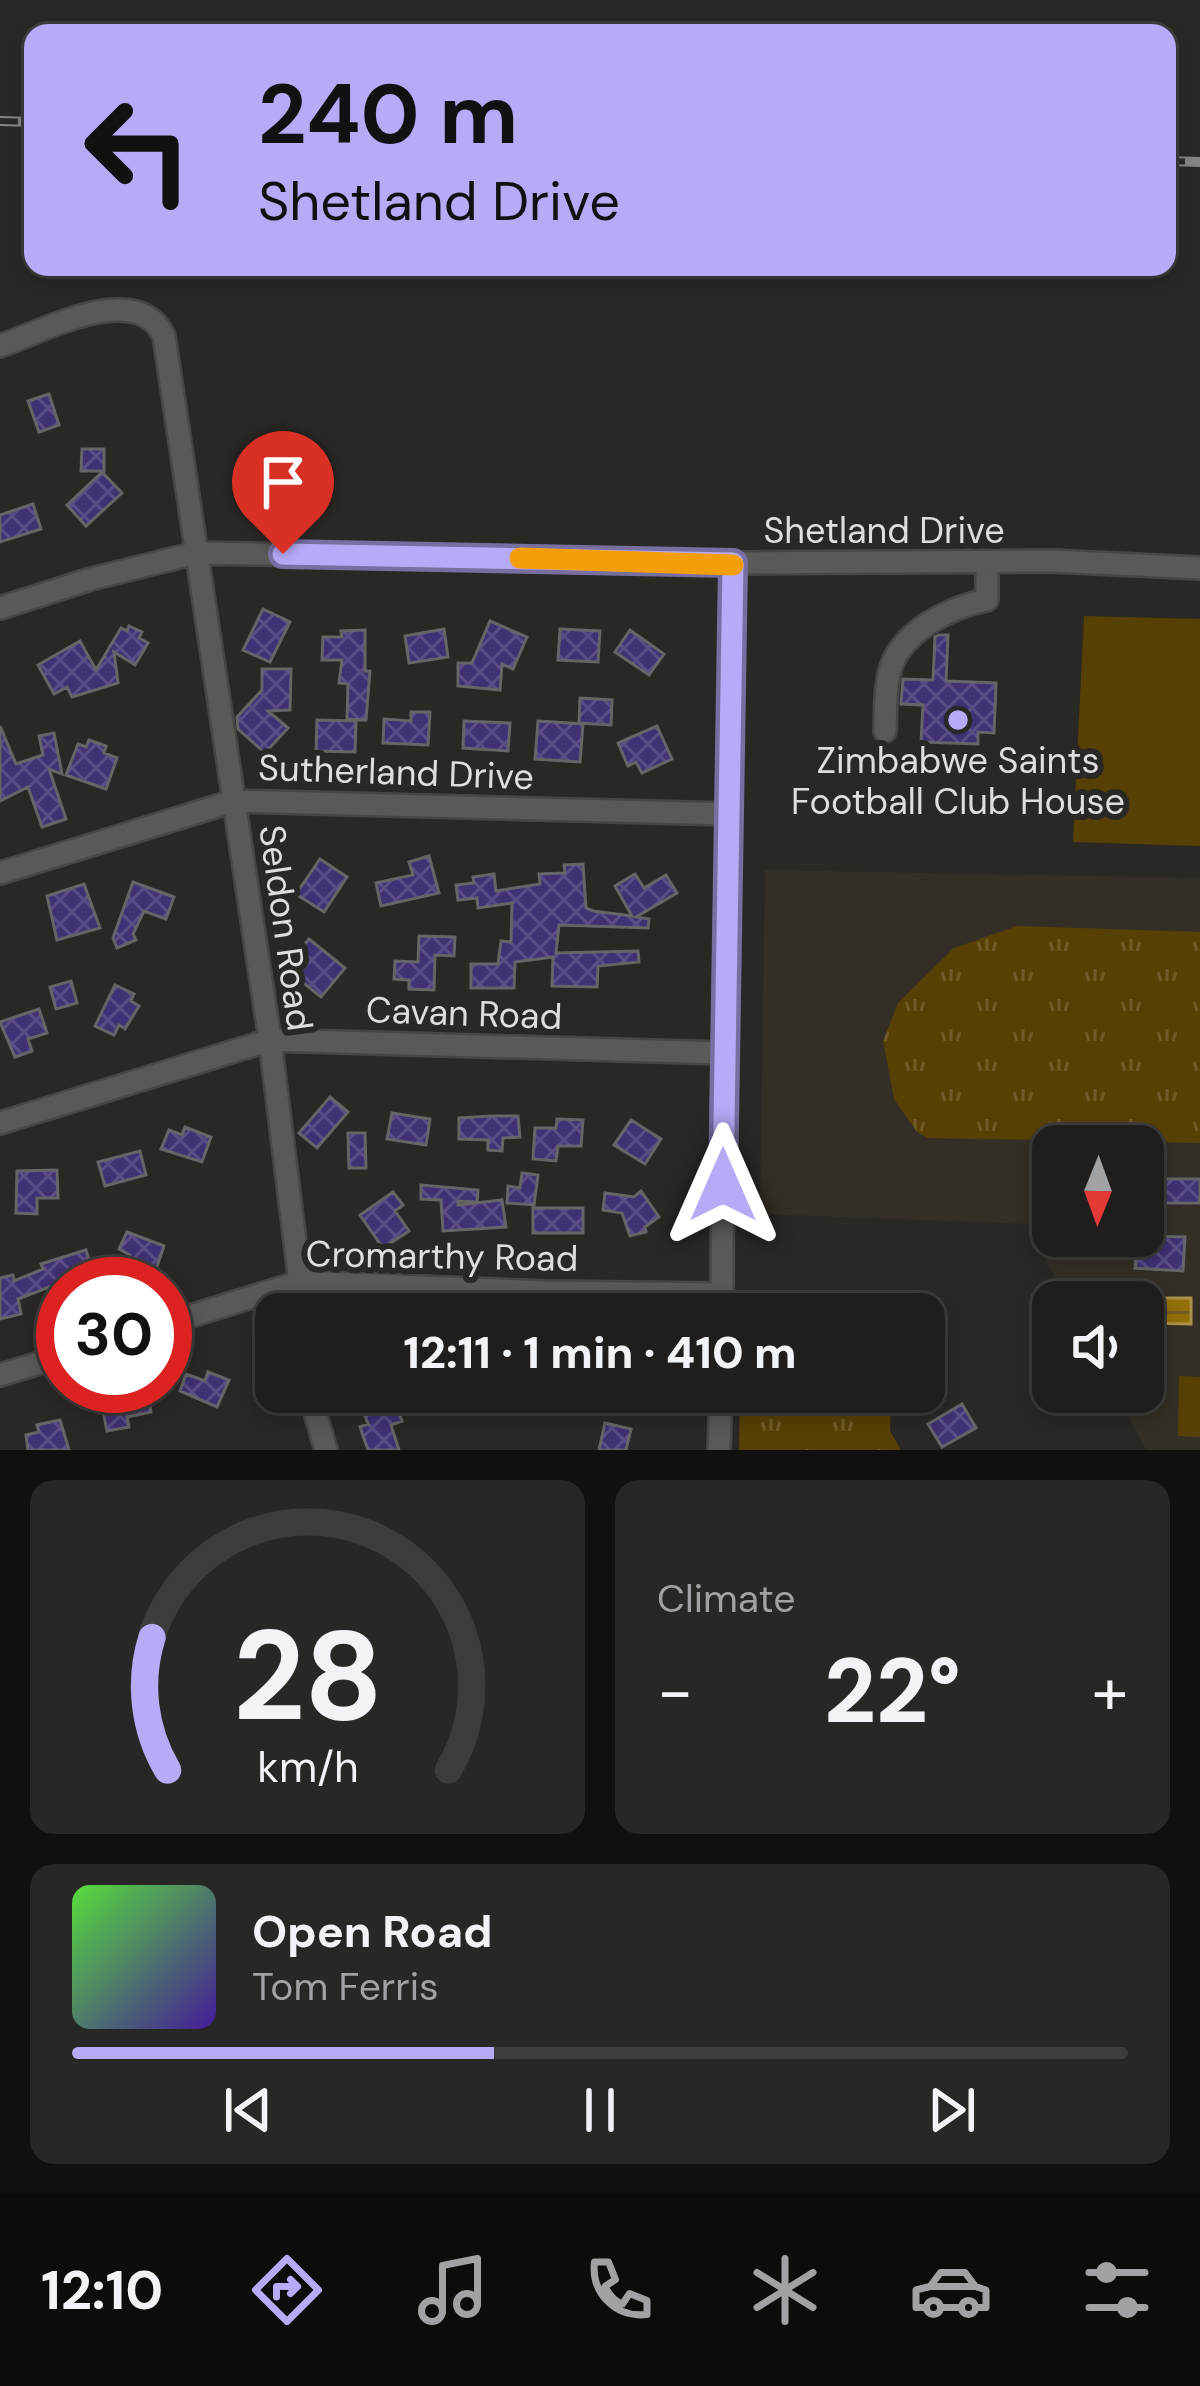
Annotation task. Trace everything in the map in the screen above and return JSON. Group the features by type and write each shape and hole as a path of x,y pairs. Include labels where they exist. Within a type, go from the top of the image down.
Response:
{"street":[{"name":"Seldon Road","path":"0,346 108,309 128,307 157,322 170,360 270,1040 298,1293"},
{"name":"Shetland Drive","path":"0,608 196,553 1200,568"},
{"path":"885,731 887,690 896,655 932,620 964,604 987,600 988,562"},
{"path":"723,1293 733,563"},
{"name":"Sutherland Drive","path":"0,873 234,801 728,814"},
{"name":"Cavan Road","path":"0,1123 270,1040 723,1053"},
{"name":"Cromarthy Road","path":"192,1316 300,1282 559,1293"},
{"path":"0,1376 36,1365"},
{"path":"316,1413 326,1450"},
{"path":"719,1450 720,1413"}],"shaded area":[{"path":"765,870 1200,878 1200,1450 1146,1450 1127,1413 1164,1413 1164,1281 1057,1281 1044,1257 1164,1257 1164,1125 1032,1125 1032,1234 1027,1224 760,1214"},
{"path":"1164,1298 1191,1298 1191,1324 1164,1323"}],"green space":[{"path":"1084,616 1200,619 1200,846 1073,842"},
{"path":"1017,926 1200,932 1200,1143 1164,1142 1164,1125 1032,1125 1032,1140 928,1138 917,1132 894,1099 883,1041 898,1003 954,948"},
{"path":"1179,1376 1200,1377 1200,1437 1178,1436"},
{"path":"740,1413 890,1413 890,1431 901,1450 739,1450"}],"building":[{"path":"49,394 59,425 39,432 28,401"},
{"path":"82,449 104,449 104,471 81,471"},
{"path":"102,472 122,493 86,526 67,505"},
{"path":"33,504 41,529 0,542 0,515"},
{"path":"263,609 290,622 270,662 243,650"},
{"path":"490,621 527,637 513,669 502,664 500,690 458,686 458,663 472,663"},
{"path":"129,626 142,632 139,638 148,643 135,665 114,652 118,683 72,697 67,687 54,694 38,665 80,641 96,670 121,628 127,631"},
{"path":"444,629 448,657 409,663 405,636"},
{"path":"560,629 600,631 598,662 558,660"},
{"path":"365,630 365,671 370,671 366,720 347,719 348,684 339,683 342,660 322,660 323,637"},
{"path":"630,630 664,654 649,675 615,652"},
{"name":"Zimbabwe Saints Football Club House","path":"948,635 946,681 996,683 994,733 978,732 978,744 921,742 923,705 901,704 903,679 933,680 935,637"},
{"path":"262,669 291,669 290,710 268,711 288,728 265,753 238,729 237,717 262,690"},
{"path":"580,698 612,700 611,725 579,723"},
{"path":"411,712 430,712 428,745 383,743 384,719 411,721"},
{"path":"317,720 356,721 355,752 316,751"},
{"path":"464,721 510,723 508,751 463,748"},
{"path":"538,721 583,724 580,762 535,759"},
{"path":"0,726 16,764 43,755 39,736 54,733 62,774 49,769 66,819 42,827 28,787 0,801"},
{"path":"657,726 672,759 642,773 636,762 628,766 618,743"},
{"path":"89,740 106,746 104,753 117,758 106,789 66,775 78,744 86,747"},
{"path":"429,856 439,893 381,906 376,883 413,875 409,862"},
{"path":"320,859 347,877 324,912 296,894"},
{"path":"583,864 586,908 593,911 632,916 615,886 635,874 644,888 666,875 677,893 636,917 649,919 648,928 559,925 556,953 638,951 639,962 598,966 597,987 552,986 553,957 515,962 514,988 471,988 471,964 498,964 501,941 511,942 512,903 478,908 477,898 458,900 456,885 494,874 496,891 540,884 539,874 565,873 564,865"},
{"path":"133,882 174,897 166,919 144,911 133,934 136,940 117,948 113,938"},
{"path":"84,884 100,928 57,940 47,896"},
{"path":"419,936 455,937 454,956 435,955 434,990 409,989 409,980 394,979 395,961 418,962"},
{"path":"309,939 345,968 321,997 285,968"},
{"path":"71,981 77,1003 56,1009 50,987"},
{"path":"115,985 134,994 131,1001 139,1006 125,1029 119,1025 114,1035 95,1026"},
{"path":"39,1009 47,1033 28,1039 32,1051 15,1057 0,1022"},
{"path":"330,1097 348,1112 317,1148 299,1133"},
{"path":"392,1113 430,1119 426,1145 387,1139"},
{"path":"518,1116 520,1137 503,1138 502,1151 488,1150 488,1140 459,1139 459,1118"},
{"path":"557,1119 583,1120 581,1146 558,1146 556,1161 533,1159 535,1128 556,1128"},
{"path":"631,1120 661,1139 645,1164 614,1145"},
{"path":"185,1127 211,1137 202,1162 161,1149 169,1130 182,1135"},
{"path":"348,1133 365,1133 366,1168 349,1168"},
{"path":"140,1151 146,1175 105,1186 98,1162"},
{"path":"57,1170 58,1198 37,1198 37,1214 16,1213 17,1171"},
{"path":"522,1173 538,1175 534,1205 507,1203 508,1186 520,1188"},
{"path":"1164,1179 1200,1179 1200,1203 1164,1203"},
{"path":"421,1185 478,1190 477,1202 458,1201 458,1205 502,1200 506,1227 443,1231 441,1200 421,1199"},
{"path":"641,1191 659,1217 645,1227 646,1232 630,1236 622,1213 603,1210 605,1193 634,1197"},
{"path":"393,1192 403,1205 395,1211 409,1231 383,1248 360,1215"},
{"path":"533,1208 583,1208 583,1233 533,1233"},
{"path":"127,1232 164,1246 160,1257 129,1257 119,1249"},
{"path":"1164,1237 1185,1237 1183,1271 1135,1268 1136,1257 1164,1257"},
{"path":"36,1272 36,1292 18,1299 21,1314 0,1319 0,1278 13,1275 14,1281"},
{"path":"208,1372 229,1380 217,1407 192,1396 192,1376 205,1381"},
{"path":"962,1404 976,1428 942,1447 928,1424"},
{"path":"103,1413 146,1413 127,1417 129,1427 107,1431"},
{"path":"399,1413 402,1421 391,1425 399,1450 368,1450 360,1427 368,1424 365,1416"},
{"path":"60,1420 69,1450 28,1450 26,1435 39,1432 37,1425"},
{"path":"605,1423 631,1429 626,1450 599,1450"}],"railway":[{"path":"0,121 24,122"},
{"path":"1176,161 1200,162"}],"slow traffic":[{"path":"520,558 733,565"}],"place":[{"name":"Zimbabwe Saints Football Club House","path":"958,720"}],"route":[{"path":"283,554 733,563 723,1185"}]}
